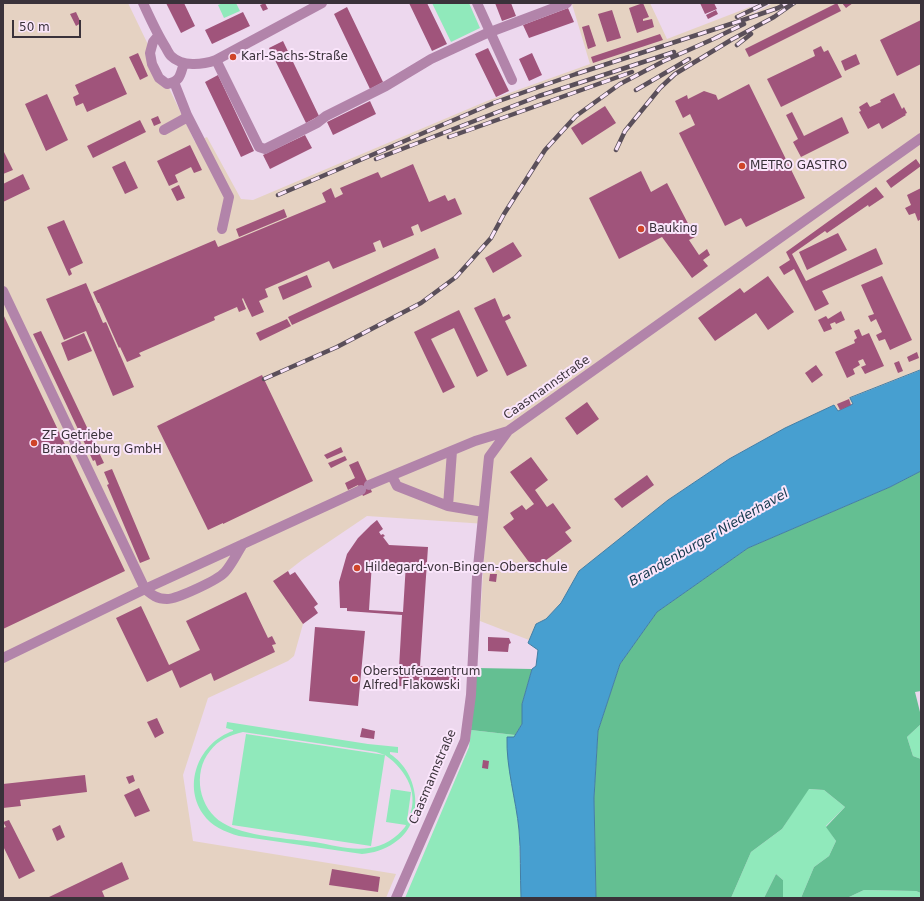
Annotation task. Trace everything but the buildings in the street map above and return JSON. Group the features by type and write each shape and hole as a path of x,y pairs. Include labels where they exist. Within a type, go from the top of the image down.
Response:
{"street":[{"path":"143,3 158,36 171,56 184,63 196,64 216,60 322,3"},
{"path":"477,3 512,80"},
{"path":"216,60 259,147 265,149 386,86 431,59 490,31 567,3"},
{"path":"158,36 153,42 150,53 156,81 167,84 174,82 179,78 184,63"},
{"path":"174,82 187,116 229,197 222,229"},
{"path":"164,130 187,116"},
{"name":"Caasmannstraße","path":"396,898 465,740 471,695 474,618 489,457 508,431 921,138"},
{"path":"3,291 145,589 154,597 166,599 175,598 218,578 225,572 243,544"},
{"path":"3,658 145,589 365,487 475,441 508,431"},
{"path":"448,506 452,451"},
{"path":"392,476 397,486 448,506 483,512"}],"shaded area":[{"path":"3,3 128,3 195,142 207,137 241,199 253,200 487,101 590,64 572,4 650,3 667,39 750,7 754,13 773,3 921,3 921,370 850,398 853,404 838,411 834,405 785,428 728,459 668,500 579,571 561,603 546,619 536,624 529,640 480,621 486,524 367,516 288,571 303,624 294,656 288,661 208,698 183,775 193,841 396,874 386,898 3,898"}],"green space":[{"path":"223,3 236,3 240,11 224,18 218,5"},
{"path":"432,3 469,3 480,28 451,42"},
{"path":"921,471 921,691 915,692 921,716 921,724 907,737 913,756 921,759 921,893 916,891 864,890 847,898 801,898 814,867 829,856 836,841 826,827 845,807 824,790 809,789 782,829 751,852 731,898 596,898 594,798 598,731 620,664 657,612 748,548 890,487"},
{"path":"476,668 532,669 522,704 522,724 515,735 471,730"},
{"path":"227,722 368,744 398,747 398,753 390,752 390,754 400,762 408,773 413,785 415,811 411,823 404,834 394,843 378,851 362,854 239,836 219,828 210,822 203,814 197,802 194,790 198,765 203,754 211,744 221,736 233,731 226,728","holes":["243,732 376,752 385,755 400,768 410,784 413,802 411,812 407,821 411,792 391,789 386,822 406,825 398,835 389,841 369,848 349,848 242,831 223,823 215,817 208,809 201,790 201,770 204,760 210,751 225,738"]},
{"path":"921,724 921,759 913,756 907,737"},
{"path":"471,730 515,735 514,793 519,830 521,898 405,898 469,747"},
{"path":"246,734 385,755 371,846 232,825"},
{"path":"808,789 824,790 845,807 826,826 836,841 829,856 814,867 801,898 783,898 783,880 776,874 764,898 731,898 751,852 782,829"},
{"path":"776,874 783,880 783,898 764,898"},
{"path":"864,890 916,891 921,893 921,898 847,898"}],"water":[{"name":"Brandenburger Niederhavel","path":"921,370 921,471 890,487 748,548 657,612 620,664 598,731 594,798 596,898 521,898 518,818 508,760 507,737 514,737 522,724 522,704 532,669 536,666 538,650 528,643 536,624 546,619 561,603 579,571 668,500 729,459 785,428 834,405 838,411 853,404 850,398"}],"railway":[{"path":"737,17 766,3"},
{"path":"278,195 496,102 576,74 740,21 778,8 787,3"},
{"path":"616,150 625,131 660,88 675,74 731,40 774,17 794,3"},
{"path":"715,38 744,24"},
{"path":"737,45 751,34"},
{"path":"264,379 337,347 421,303 456,277 491,238 504,214 545,150 576,116 620,84 664,61 720,36"},
{"path":"376,159 539,96 674,52"},
{"path":"636,90 689,59"},
{"path":"449,137 632,72"}],"place":[{"name":"Karl-Sachs-Straße","path":"233,57"},
{"name":"METRO GASTRO","path":"742,166"},
{"name":"Bauking","path":"641,229"},
{"name":"ZF Getriebe Brandenburg GmbH","path":"34,443"},
{"name":"Hildegard-von-Bingen-Oberschule","path":"357,568"},
{"name":"Oberstufenzentrum Alfred Flakowski","path":"355,679"}]}
